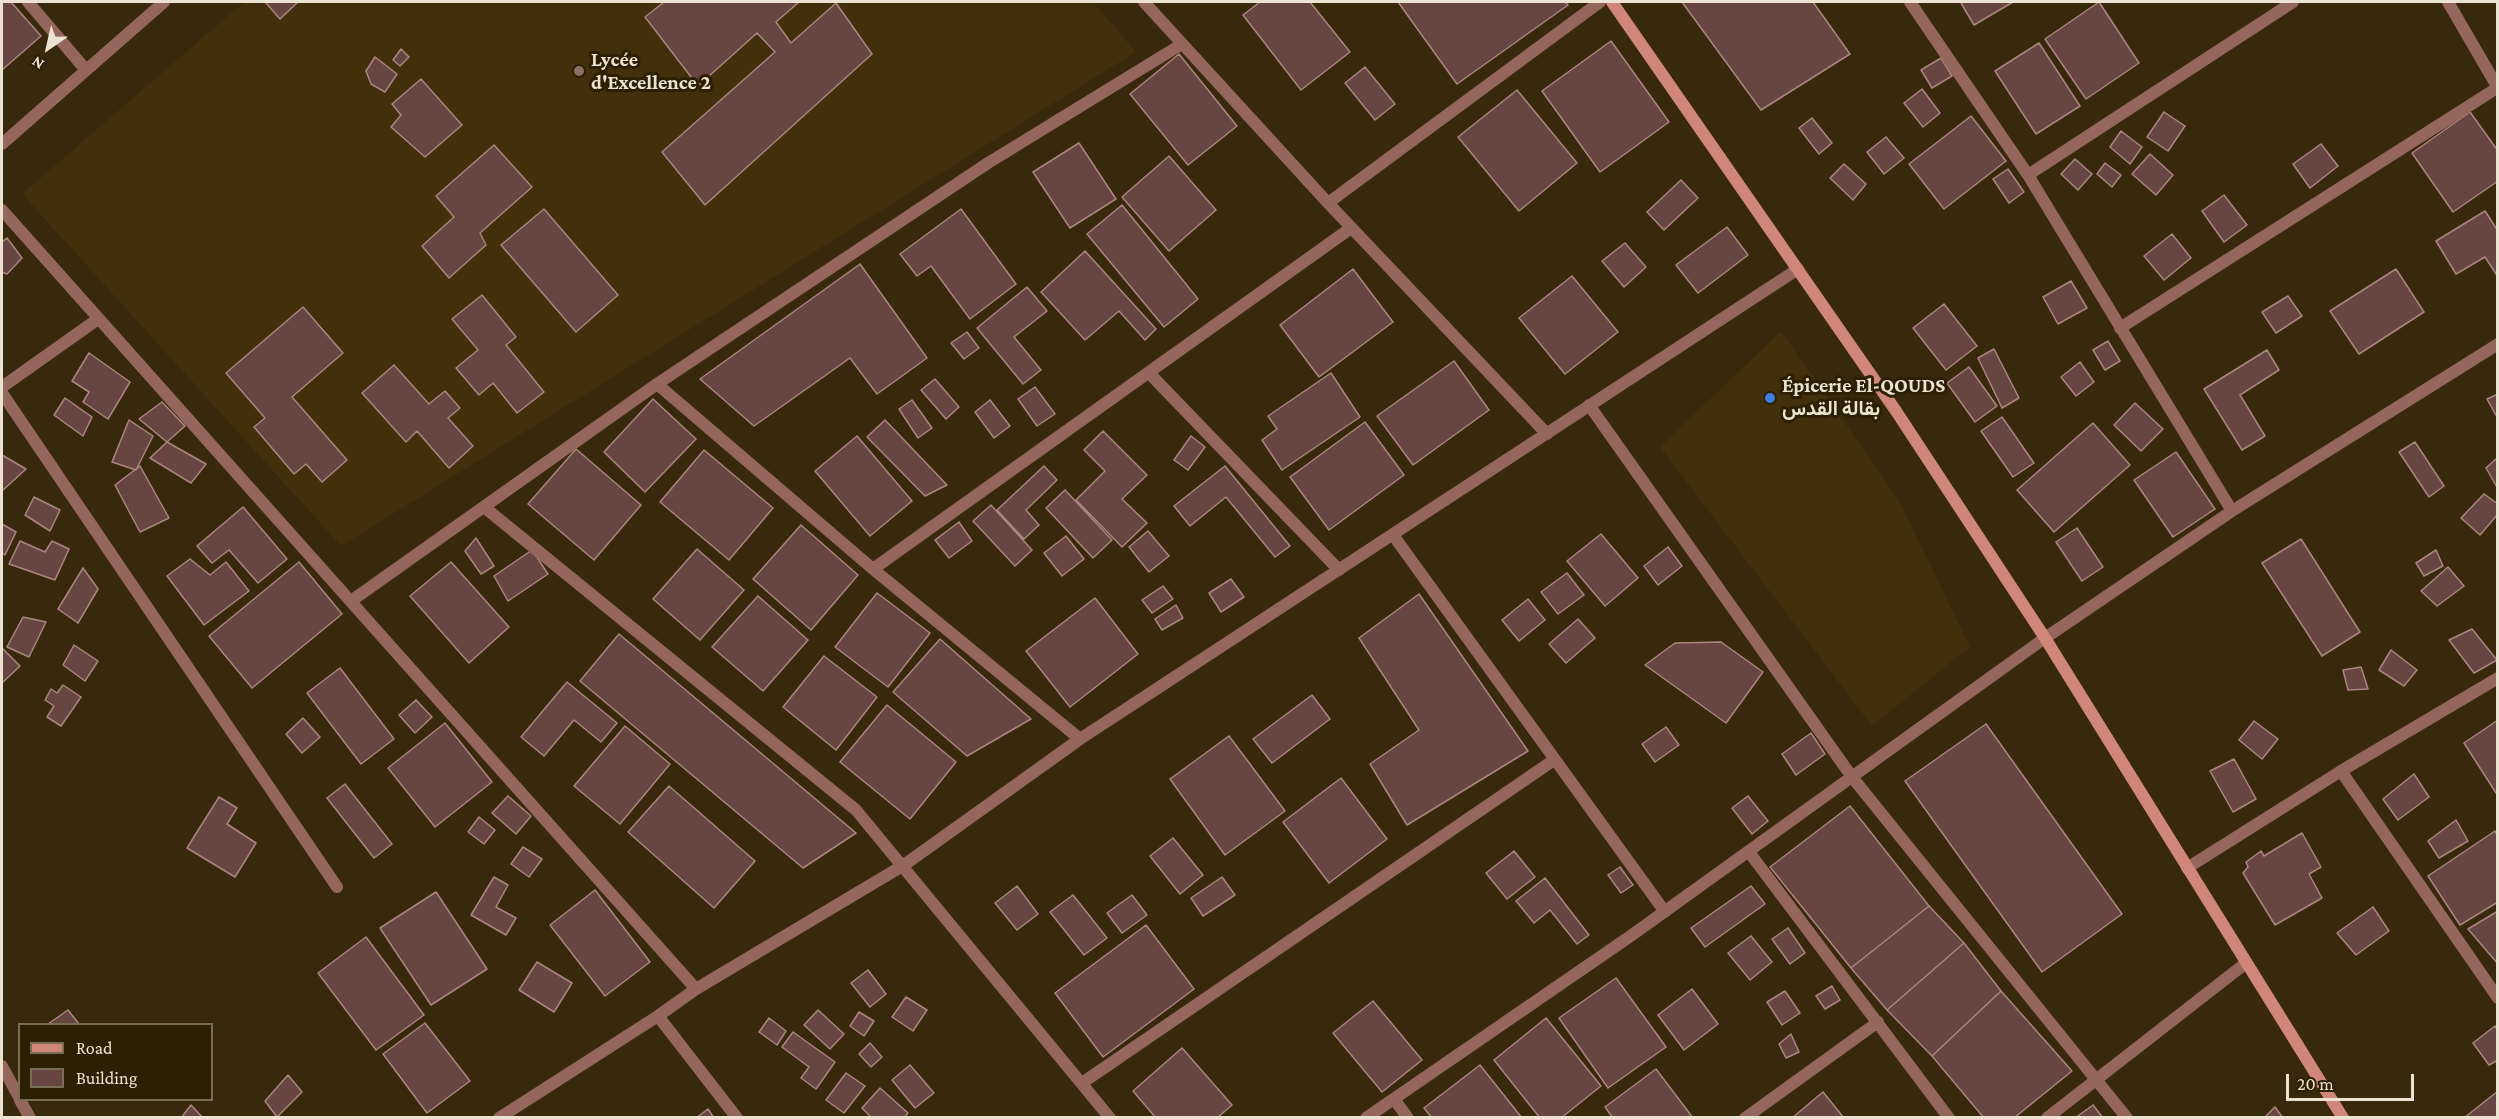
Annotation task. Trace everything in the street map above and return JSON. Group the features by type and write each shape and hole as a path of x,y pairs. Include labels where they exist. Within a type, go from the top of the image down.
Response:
{"street":[{"path":"28,2 86,70"},
{"path":"2,144 164,2"},
{"path":"1144,2 1328,203 1546,434"},
{"path":"1328,203 1600,2"},
{"path":"1612,2 1896,411 2045,638 2343,1118"},
{"path":"2028,176 2294,2"},
{"path":"2120,328 2497,88 2448,2"},
{"path":"1916,4 2028,176 2232,511"},
{"path":"351,601 657,384 988,163 1182,44"},
{"path":"2,210 696,988"},
{"path":"873,569 1352,228"},
{"path":"499,1118 658,1016 696,988 904,865 1080,739 1798,268"},
{"path":"2,387 98,318"},
{"path":"1366,1118 1665,912 2045,638 2232,511 2498,344"},
{"path":"1149,373 1339,570"},
{"path":"657,384 873,569 1080,739"},
{"path":"2,393 337,887"},
{"path":"1589,405 1852,777 2127,1118"},
{"path":"484,507 856,810 904,865 1110,1118"},
{"path":"1393,535 1665,912"},
{"path":"2187,868 2341,771 2498,678"},
{"path":"1082,1083 1554,759"},
{"path":"2341,771 2498,998"},
{"path":"1749,852 1949,1118"},
{"path":"2047,1118 2246,963"},
{"path":"658,1016 737,1118"},
{"path":"1745,1118 1878,1022"},
{"path":"2,1066 18,1095"},
{"path":"1394,1099 1408,1118"},
{"path":"21,1101 30,1118"}],"shaded area":[{"path":"244,2 1093,2 1136,52 341,546 22,194"},
{"path":"1781,331 1900,502 1970,647 1872,726 1660,447"}],"building":[{"path":"2,2 11,2 41,36 2,70"},
{"path":"298,2 280,19 266,3"},
{"path":"664,2 799,2 776,22 791,43 836,3 872,54 705,205 662,152 775,52 757,33 698,86 645,17"},
{"path":"1260,2 1310,2 1350,52 1301,90 1243,15"},
{"path":"1398,2 1565,2 1568,5 1457,84"},
{"path":"1682,2 1813,2 1850,54 1761,110"},
{"path":"2013,2 1974,25 1961,3"},
{"path":"2099,2 2139,63 2086,99 2045,39"},
{"path":"1611,41 1669,122 1600,172 1542,91"},
{"path":"2039,43 2080,106 2036,134 1995,71"},
{"path":"401,49 409,57 400,66 393,60"},
{"path":"1179,54 1237,126 1188,165 1130,94"},
{"path":"375,57 397,74 385,92 371,84 366,71"},
{"path":"1941,58 1952,76 1932,88 1921,70"},
{"path":"1365,67 1395,104 1375,120 1345,83"},
{"path":"421,79 462,125 425,157 391,127 401,115 392,104"},
{"path":"1922,89 1940,113 1923,127 1904,103"},
{"path":"1517,90 1577,163 1519,211 1458,137"},
{"path":"2164,112 2185,126 2168,151 2147,137"},
{"path":"2470,112 2498,151 2498,181 2453,212 2412,153"},
{"path":"1971,116 2006,161 1944,209 1909,164"},
{"path":"1812,118 1832,143 1819,154 1799,128"},
{"path":"2121,131 2142,147 2130,164 2110,147"},
{"path":"1886,137 1904,158 1884,174 1867,152"},
{"path":"1079,143 1116,199 1070,228 1033,172"},
{"path":"2321,144 2338,166 2310,188 2293,164"},
{"path":"494,145 532,187 480,233 486,245 449,278 422,246 454,217 436,196"},
{"path":"2150,154 2173,175 2156,195 2132,174"},
{"path":"1169,156 1216,210 1169,251 1122,197"},
{"path":"2075,159 2092,174 2078,190 2061,174"},
{"path":"2105,163 2121,175 2112,187 2097,174"},
{"path":"1844,164 1866,184 1853,200 1830,178"},
{"path":"2008,169 2024,192 2009,203 1993,179"},
{"path":"1681,180 1698,198 1664,230 1647,212"},
{"path":"2224,195 2247,225 2224,242 2202,211"},
{"path":"1122,205 1198,299 1164,327 1087,234"},
{"path":"544,209 618,295 576,332 501,245"},
{"path":"961,209 1016,284 970,319 931,266 917,276 900,254"},
{"path":"2485,211 2498,231 2498,277 2485,257 2456,274 2436,241"},
{"path":"1727,227 1748,255 1698,293 1676,265"},
{"path":"2172,234 2191,258 2164,280 2144,256"},
{"path":"7,238 22,258 7,274 2,272 2,242"},
{"path":"1625,243 1646,267 1624,287 1602,261"},
{"path":"1085,251 1156,329 1145,340 1119,311 1085,340 1041,292"},
{"path":"860,264 927,358 877,394 850,358 754,426 700,379"},
{"path":"1353,269 1393,322 1319,377 1280,325"},
{"path":"2396,269 2424,312 2359,354 2330,311"},
{"path":"1572,276 1618,332 1565,374 1519,318"},
{"path":"2071,281 2087,308 2058,324 2043,297"},
{"path":"1027,287 1047,311 1014,337 1041,370 1023,384 977,328"},
{"path":"482,295 516,337 506,345 544,392 517,413 493,383 479,395 456,368 478,350 452,319"},
{"path":"2288,296 2302,316 2276,333 2262,312"},
{"path":"1944,304 1977,346 1946,370 1913,328"},
{"path":"303,307 343,353 292,397 347,460 322,482 306,464 294,474 254,427 265,418 226,373"},
{"path":"967,332 979,348 964,359 951,343"},
{"path":"2108,341 2120,361 2105,370 2093,350"},
{"path":"1994,349 2019,398 2002,408 1978,358"},
{"path":"2267,350 2279,370 2240,395 2265,436 2242,450 2204,389"},
{"path":"89,353 130,382 108,419 83,402 89,392 72,381"},
{"path":"1454,361 1489,410 1413,465 1377,416"},
{"path":"2080,362 2094,382 2076,396 2061,377"},
{"path":"394,365 429,404 445,391 460,408 448,418 473,446 449,468 417,431 406,442 362,393"},
{"path":"1969,367 1997,406 1975,422 1947,383"},
{"path":"1331,373 1360,417 1282,470 1262,440 1277,429 1268,416"},
{"path":"935,379 959,407 946,419 921,390"},
{"path":"1035,387 1055,414 1037,426 1018,399"},
{"path":"2498,394 2498,419 2487,399"},
{"path":"65,398 92,417 83,436 54,415"},
{"path":"653,399 696,439 645,492 604,452"},
{"path":"912,400 932,428 918,438 899,409"},
{"path":"990,400 1010,426 994,438 975,412"},
{"path":"162,402 185,426 167,442 139,419"},
{"path":"2135,403 2163,429 2141,451 2114,425"},
{"path":"2002,417 2034,463 2013,477 1981,431"},
{"path":"129,420 153,436 136,470 112,462"},
{"path":"885,420 947,485 925,496 867,437"},
{"path":"1365,422 1404,475 1329,530 1290,477"},
{"path":"2093,423 2130,465 2054,532 2017,490"},
{"path":"1103,431 1147,475 1122,499 1147,523 1122,547 1076,500 1105,471 1084,450"},
{"path":"857,436 912,501 870,536 815,471"},
{"path":"1191,436 1205,447 1188,470 1174,460"},
{"path":"167,442 206,464 191,483 150,458"},
{"path":"2415,442 2444,486 2429,497 2399,452"},
{"path":"576,449 641,505 594,560 528,504"},
{"path":"704,450 773,508 729,560 660,502"},
{"path":"2176,452 2215,509 2173,537 2134,480"},
{"path":"2,455 26,469 2,491"},
{"path":"2498,457 2498,489 2486,468"},
{"path":"140,466 169,518 140,532 115,485"},
{"path":"1044,466 1057,480 1026,510 1039,525 1024,539 997,510"},
{"path":"1225,466 1290,546 1275,557 1226,497 1190,526 1174,506"},
{"path":"1065,490 1112,540 1093,558 1046,508"},
{"path":"2484,494 2498,504 2498,514 2480,535 2461,518"},
{"path":"34,497 60,510 50,531 25,515"},
{"path":"991,505 1032,550 1015,566 973,521"},
{"path":"243,507 287,559 258,583 229,550 212,563 197,546"},
{"path":"959,522 972,541 949,558 935,540"},
{"path":"2,524 16,532 5,555 2,553"},
{"path":"801,525 858,575 811,630 753,579"},
{"path":"2077,528 2103,567 2082,581 2056,542"},
{"path":"1148,531 1169,556 1149,572 1129,547"},
{"path":"1601,534 1638,578 1605,606 1567,561"},
{"path":"1066,536 1084,559 1062,576 1044,553"},
{"path":"476,538 494,566 481,574 465,551"},
{"path":"2301,539 2360,632 2322,656 2262,563"},
{"path":"20,541 45,552 52,541 69,549 55,580 9,564"},
{"path":"1668,547 1682,566 1658,585 1644,566"},
{"path":"697,549 744,590 700,640 653,599"},
{"path":"532,550 548,574 508,601 494,576"},
{"path":"2436,550 2443,566 2424,576 2416,563"},
{"path":"190,559 210,575 226,562 249,591 204,625 167,576"},
{"path":"299,562 342,614 252,688 209,636"},
{"path":"451,562 509,627 469,663 410,596"},
{"path":"2448,567 2464,586 2437,606 2421,591"},
{"path":"83,568 98,589 78,623 58,609"},
{"path":"1567,573 1584,595 1558,614 1541,592"},
{"path":"1231,579 1244,597 1221,612 1209,593"},
{"path":"1163,586 1173,599 1152,613 1142,600"},
{"path":"877,593 930,633 888,687 835,647"},
{"path":"1419,594 1528,751 1407,825 1370,764 1419,730 1359,638"},
{"path":"758,596 808,640 763,691 712,647"},
{"path":"1095,598 1138,654 1070,707 1026,651"},
{"path":"1528,599 1545,620 1519,641 1502,620"},
{"path":"1176,605 1183,618 1162,630 1155,619"},
{"path":"23,617 46,622 29,657 7,647"},
{"path":"1578,619 1595,638 1566,663 1549,644"},
{"path":"2472,629 2497,660 2474,673 2449,640"},
{"path":"619,634 856,833 803,868 580,681"},
{"path":"940,639 1031,719 967,756 893,692"},
{"path":"1721,642 1763,672 1726,723 1645,665 1675,643"},
{"path":"74,645 98,661 85,681 63,665"},
{"path":"2,648 20,666 2,683"},
{"path":"2391,650 2417,670 2404,686 2379,670"},
{"path":"824,656 877,697 836,750 783,707"},
{"path":"2361,667 2368,689 2348,690 2343,670"},
{"path":"340,668 394,739 361,764 307,693"},
{"path":"567,682 617,723 601,742 574,720 544,756 521,737"},
{"path":"63,685 81,697 61,726 47,717 54,706 45,700 51,689 57,693"},
{"path":"1312,695 1330,719 1272,763 1253,739"},
{"path":"416,700 432,717 415,733 399,715"},
{"path":"887,705 956,762 910,819 840,762"},
{"path":"303,718 320,737 302,753 286,734"},
{"path":"2498,720 2498,796 2464,743"},
{"path":"2254,721 2278,739 2262,759 2239,740"},
{"path":"445,723 492,782 435,827 388,768"},
{"path":"1986,724 2122,914 2042,972 1905,781"},
{"path":"625,726 670,764 620,824 574,786"},
{"path":"1666,727 1679,745 1655,762 1642,744"},
{"path":"1811,733 1825,754 1796,775 1782,754"},
{"path":"1229,736 1285,811 1225,855 1170,779"},
{"path":"2234,759 2256,799 2233,812 2210,771"},
{"path":"2414,774 2429,797 2398,820 2383,799"},
{"path":"1341,778 1387,839 1329,883 1283,822"},
{"path":"345,784 392,844 374,858 327,798"},
{"path":"669,786 755,861 714,908 628,832"},
{"path":"508,796 531,816 516,834 492,813"},
{"path":"1748,796 1768,821 1752,834 1732,808"},
{"path":"219,797 237,808 227,824 256,843 235,877 187,848"},
{"path":"1850,806 1929,906 1851,968 1770,867"},
{"path":"479,817 495,830 484,844 468,832"},
{"path":"2456,820 2468,841 2439,858 2428,841"},
{"path":"2495,831 2498,837 2498,902 2460,925 2428,876"},
{"path":"2302,833 2321,867 2309,874 2322,898 2275,925 2243,873 2248,867 2246,862 2261,851 2264,856"},
{"path":"1173,838 1203,875 1180,894 1150,856"},
{"path":"523,847 542,859 529,877 511,864"},
{"path":"1514,851 1535,877 1507,899 1486,873"},
{"path":"1620,867 1633,885 1621,893 1608,875"},
{"path":"494,877 508,885 496,907 516,918 506,935 471,915"},
{"path":"1222,877 1235,895 1203,916 1191,898"},
{"path":"1545,878 1589,935 1577,944 1550,910 1534,923 1516,901"},
{"path":"1017,886 1038,914 1017,930 995,903"},
{"path":"1751,886 1765,904 1705,947 1691,928"},
{"path":"595,890 650,962 605,996 550,925"},
{"path":"436,892 487,969 431,1005 380,928"},
{"path":"1073,895 1107,938 1084,955 1050,912"},
{"path":"1132,895 1147,915 1122,933 1107,913"},
{"path":"1929,906 1964,943 1887,1010 1851,968"},
{"path":"2373,907 2389,931 2356,955 2337,933"},
{"path":"2498,911 2498,964 2468,929"},
{"path":"1146,925 1194,989 1103,1057 1055,993"},
{"path":"1788,928 1805,953 1790,964 1772,939"},
{"path":"1751,936 1772,962 1750,980 1728,953"},
{"path":"366,937 424,1015 376,1050 318,973"},
{"path":"1964,943 2001,991 1932,1056 1887,1010"},
{"path":"537,962 572,983 554,1012 519,990"},
{"path":"868,970 886,994 870,1007 851,983"},
{"path":"1616,978 1666,1047 1608,1088 1559,1018"},
{"path":"1832,986 1840,1000 1825,1009 1816,996"},
{"path":"1692,989 1718,1024 1684,1050 1658,1015"},
{"path":"1785,991 1800,1013 1782,1025 1767,1002"},
{"path":"2001,991 2072,1071 2014,1118 1984,1118 1932,1056"},
{"path":"906,997 927,1010 913,1031 892,1017"},
{"path":"1373,1001 1422,1060 1382,1092 1333,1033"},
{"path":"68,1010 78,1023 49,1023"},
{"path":"818,1010 844,1034 830,1049 804,1025"},
{"path":"859,1012 874,1021 864,1036 850,1026"},
{"path":"769,1018 786,1031 777,1045 759,1032"},
{"path":"1546,1018 1601,1086 1561,1118 1540,1118 1494,1060"},
{"path":"425,1023 470,1081 427,1113 383,1054"},
{"path":"2495,1026 2498,1031 2498,1060 2489,1065 2473,1043"},
{"path":"793,1032 835,1062 816,1089 801,1078 809,1067 782,1047"},
{"path":"1791,1034 1799,1052 1786,1058 1779,1044"},
{"path":"870,1043 882,1057 871,1067 859,1054"},
{"path":"1182,1048 1232,1105 1217,1118 1156,1118 1133,1091"},
{"path":"910,1065 934,1093 915,1108 892,1080"},
{"path":"1480,1065 1522,1118 1432,1118 1424,1108"},
{"path":"1656,1069 1693,1118 1613,1118 1605,1107"},
{"path":"846,1073 865,1086 844,1113 826,1100"},
{"path":"288,1075 302,1092 277,1117 265,1101"},
{"path":"880,1088 908,1113 904,1118 872,1118 862,1108"},
{"path":"2498,1091 2498,1118 2464,1118"},
{"path":"1823,1092 1844,1118 1792,1118"},
{"path":"191,1105 203,1118 181,1118"},
{"path":"2093,1105 2103,1118 2075,1118"},
{"path":"2275,1107 2283,1118 2264,1118"},
{"path":"708,1109 714,1118 696,1118"}],"place":[{"name":"Lycée d'Excellence 2","path":"579,71"},
{"name":"Épicerie El-QOUDS بقالة القدس","path":"1770,398"}]}
